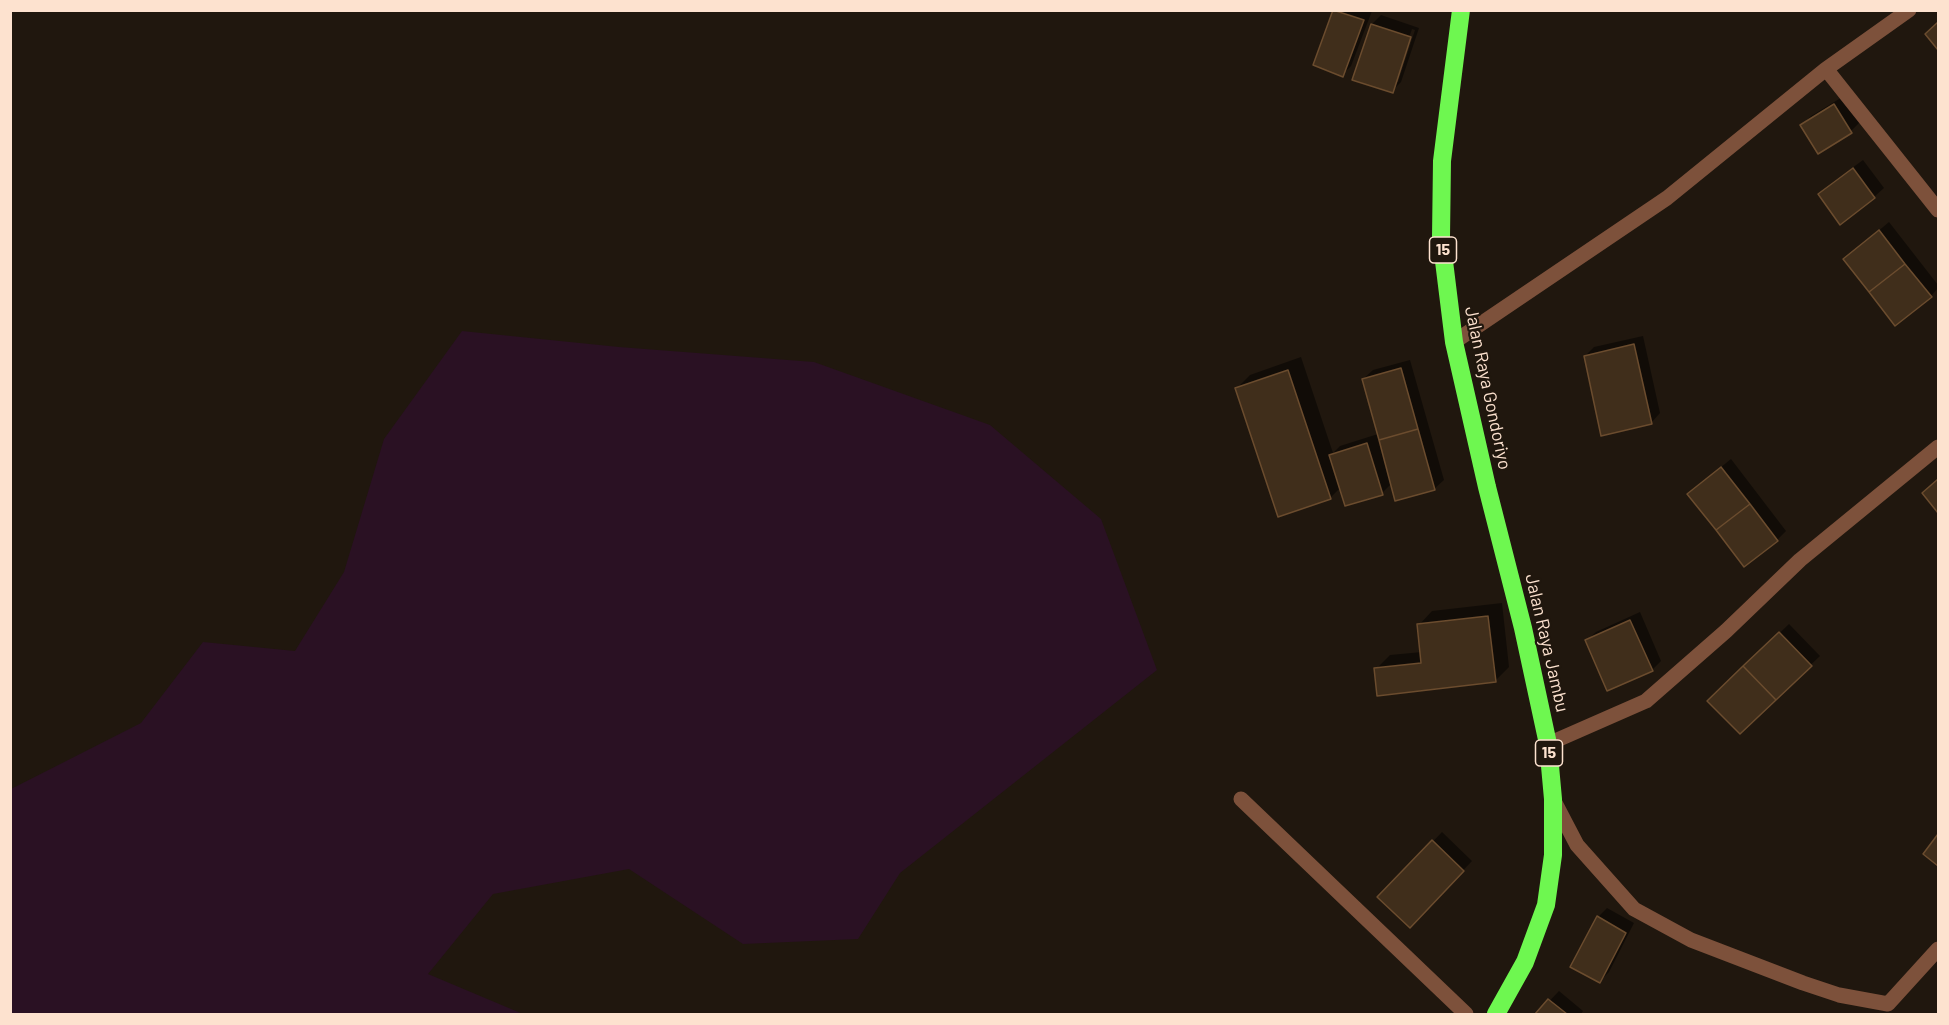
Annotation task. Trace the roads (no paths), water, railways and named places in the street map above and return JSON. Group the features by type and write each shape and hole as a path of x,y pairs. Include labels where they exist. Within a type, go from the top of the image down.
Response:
{"highway":[{"name":"Jalan Raya Gondoriyo","path":"1461,10 1442,161 1441,237 1454,342 1487,487"},
{"name":"Jalan Raya Jambu","path":"1487,487 1523,628 1548,744 1553,799 1553,855 1546,905 1525,962 1496,1014"}],"street":[{"path":"1454,342 1667,198 1826,69 1909,10"},
{"path":"1826,69 1938,210"},
{"path":"1548,744 1646,701 1726,631 1800,560 1938,447"},
{"path":"1241,799 1466,1014"},
{"path":"1553,799 1577,845 1634,909 1691,940 1803,983 1892,1009 1938,949"}]}
